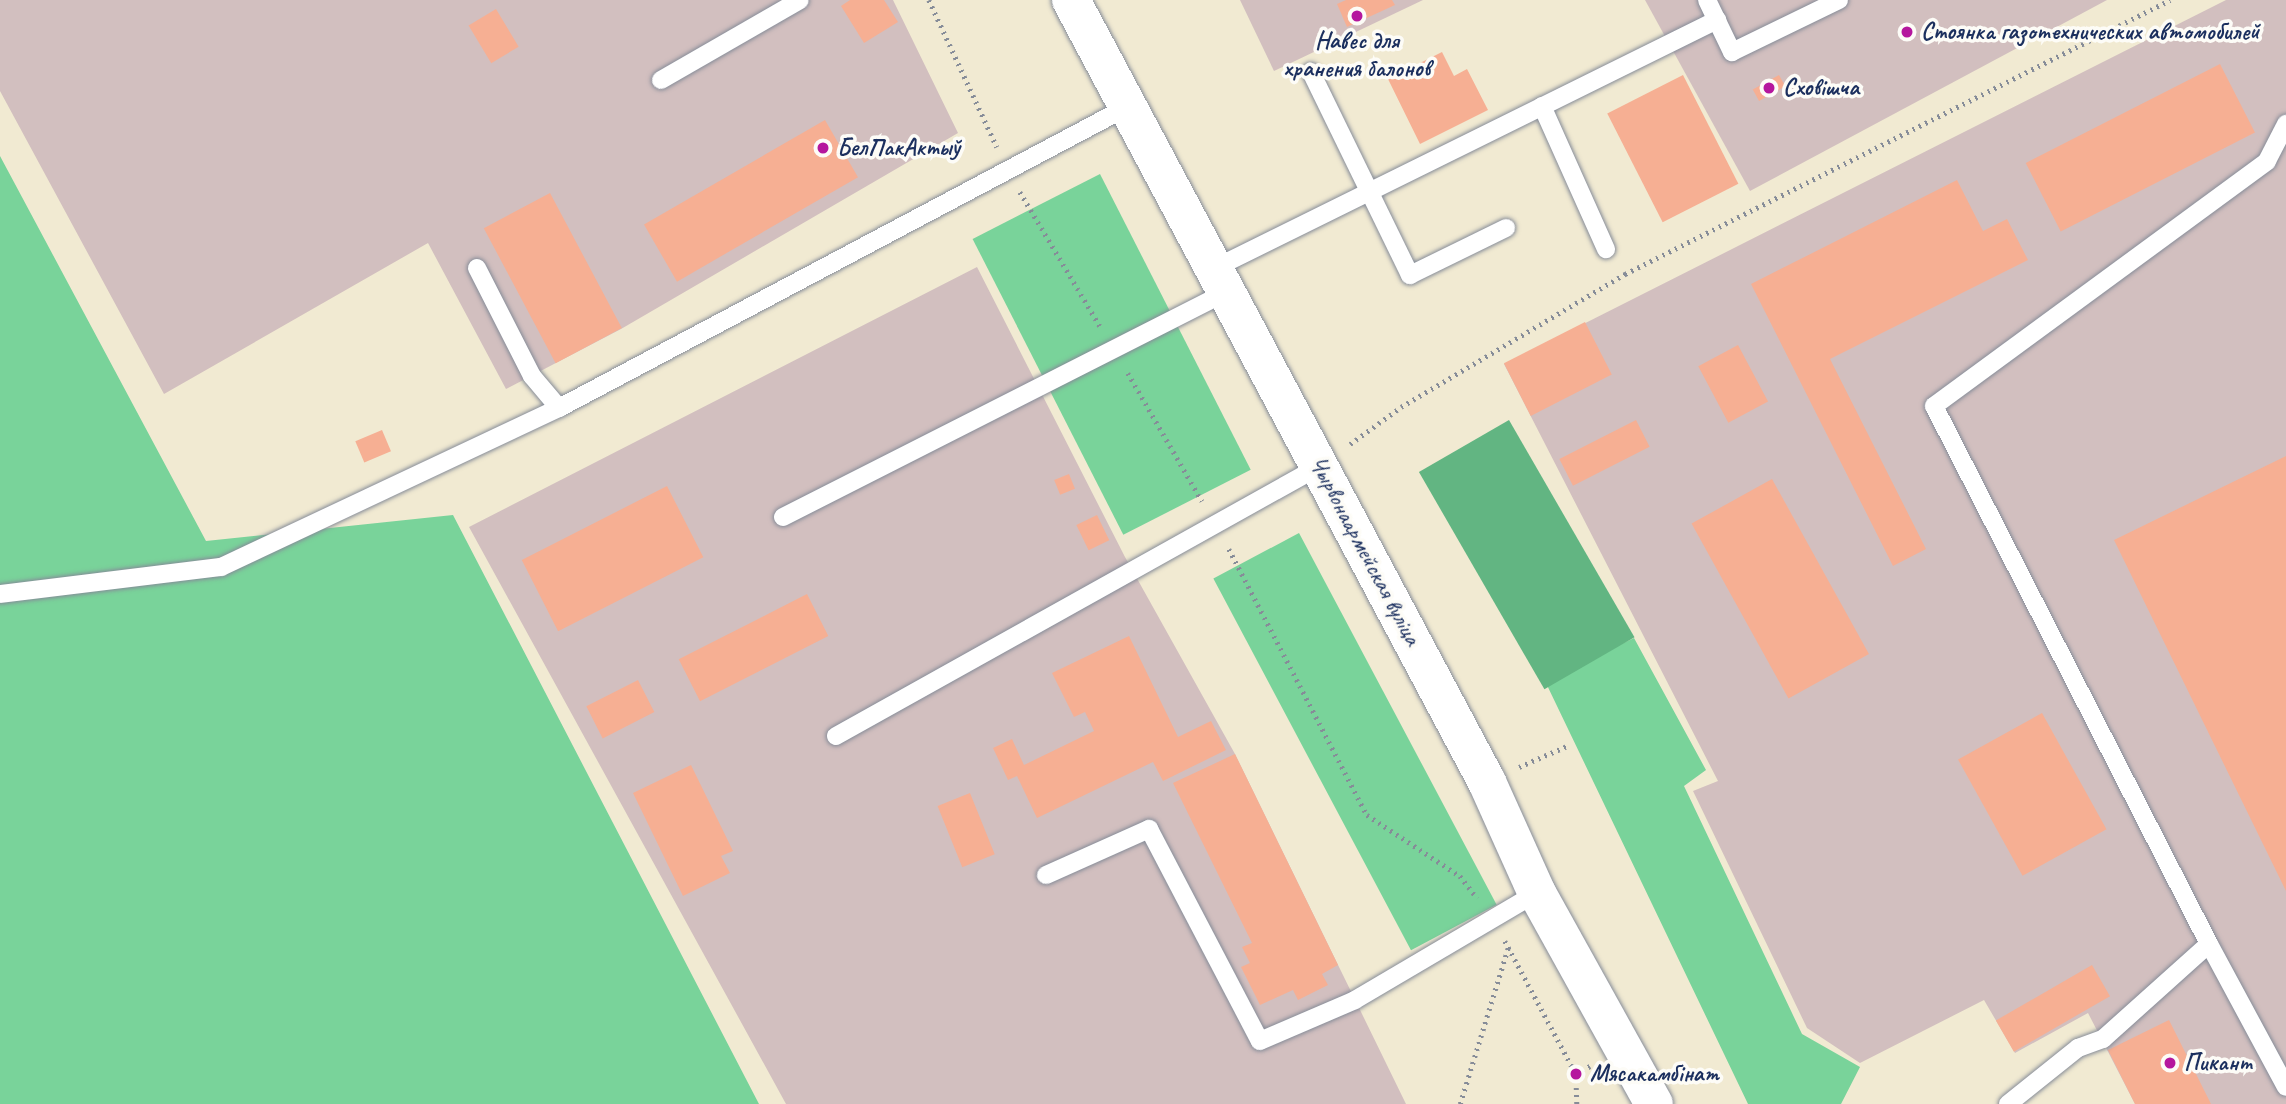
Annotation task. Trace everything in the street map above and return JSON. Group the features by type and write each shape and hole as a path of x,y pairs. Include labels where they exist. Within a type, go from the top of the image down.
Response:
{"street":[{"name":"Чырвонаармейская вуліца","path":"1071,0 1223,279 1487,782 1537,893 1654,1104"}],"lane":[{"path":"661,80 800,0"},
{"path":"1707,0 1732,52 1839,0"},
{"path":"783,517 1113,348 1370,192 1717,20"},
{"path":"1311,72 1410,275 1506,228"},
{"path":"0,594 221,567 559,408 1129,106"},
{"path":"1542,106 1606,249"},
{"path":"2286,124 2267,161 1934,406 2209,944 2286,1087"},
{"path":"477,268 532,376 559,408"},
{"path":"836,736 1214,522 1320,466"},
{"path":"1046,875 1149,829 1260,1041 1356,1000 1537,893"},
{"path":"2008,1104 2078,1048 2102,1039 2209,944"}],"path":[{"path":"929,0 1008,172 1214,522 1367,815 1460,876 1494,919 1576,1074 1577,1104"},
{"path":"1320,466 1401,407 1625,274 2170,0"},
{"path":"1545,754 1567,746"},
{"path":"1461,1104 1508,947"}],"shaded area":[{"path":"0,0 893,0 958,133 621,329 506,389 428,243 164,394 0,91"},
{"path":"1240,0 1423,0 1274,71"},
{"path":"1645,0 2107,0 1750,191"},
{"path":"2226,0 2286,0 2286,1104 2135,1104 2088,1013 2015,1053 1984,1000 1860,1063 1807,1028 1693,791 1718,781 1504,364"},
{"path":"977,267 1125,557 1235,754 1406,1104 786,1104 469,527"}],"green space":[{"path":"0,156 206,541 453,515 759,1104 0,1104"},
{"path":"1100,174 1251,470 1123,535 973,239"},
{"path":"1509,420 1634,637 1544,689 1419,472"},
{"path":"1299,533 1497,905 1411,950 1213,579"},
{"path":"1634,638 1706,770 1684,786 1802,1034 1860,1067 1841,1104 1748,1104 1545,681"}],"building":[{"path":"850,0 884,0 898,22 864,43 841,6"},
{"name":"Навес для хранения балонов","path":"1346,0 1392,0 1395,5 1347,27 1337,4"},
{"path":"496,9 519,47 491,63 469,25"},
{"path":"1442,52 1454,76 1467,69 1488,110 1420,144 1388,79"},
{"path":"2220,64 2255,133 2061,232 2026,163"},
{"path":"1683,75 1738,184 1663,222 1607,114"},
{"name":"Сховішча","path":"1779,75 1785,86 1759,101 1753,90"},
{"path":"825,120 858,177 677,282 644,224"},
{"path":"1957,180 1983,231 2007,219 2028,260 1830,359 1926,549 1893,566 1751,284"},
{"path":"550,193 622,328 556,363 484,228"},
{"path":"1585,322 1612,375 1531,416 1504,363"},
{"path":"1738,345 1768,402 1728,423 1698,366"},
{"path":"1636,420 1650,447 1573,486 1559,459"},
{"path":"382,430 391,451 364,463 355,441"},
{"path":"2286,456 2286,891 2114,540"},
{"path":"1069,474 1075,489 1060,495 1054,480"},
{"path":"1772,479 1869,654 1788,699 1692,524"},
{"path":"667,486 703,557 558,631 522,560"},
{"path":"1097,515 1109,540 1089,550 1076,525"},
{"path":"807,594 828,636 700,701 679,659"},
{"path":"1129,636 1178,737 1211,721 1226,750 1163,781 1153,762 1037,818 1017,776 1008,780 993,748 1012,739 1024,765 1094,731 1085,712 1074,717 1052,673"},
{"path":"638,680 654,712 603,738 586,706"},
{"path":"2042,713 2106,829 2023,876 1958,760"},
{"path":"1235,754 1338,965 1322,974 1328,985 1298,1000 1293,990 1260,1005 1241,967 1250,963 1242,947 1252,943 1173,783"},
{"path":"691,765 733,851 721,856 730,873 683,896 633,793"},
{"path":"970,793 995,854 962,867 938,806"},
{"path":"2092,965 2110,996 2014,1052 1996,1020"},
{"path":"2169,1020 2211,1104 2135,1104 2108,1050"}],"place":[{"name":"Навес для хранения балонов","path":"1357,16"},
{"name":"Стоянка газотехнических автомобилей","path":"1907,32"},
{"name":"Сховішча","path":"1769,88"},
{"name":"БелПакАктыў","path":"823,148"},
{"name":"Пикант","path":"2170,1063"},
{"name":"Мясакамбінат","path":"1576,1074"}]}
